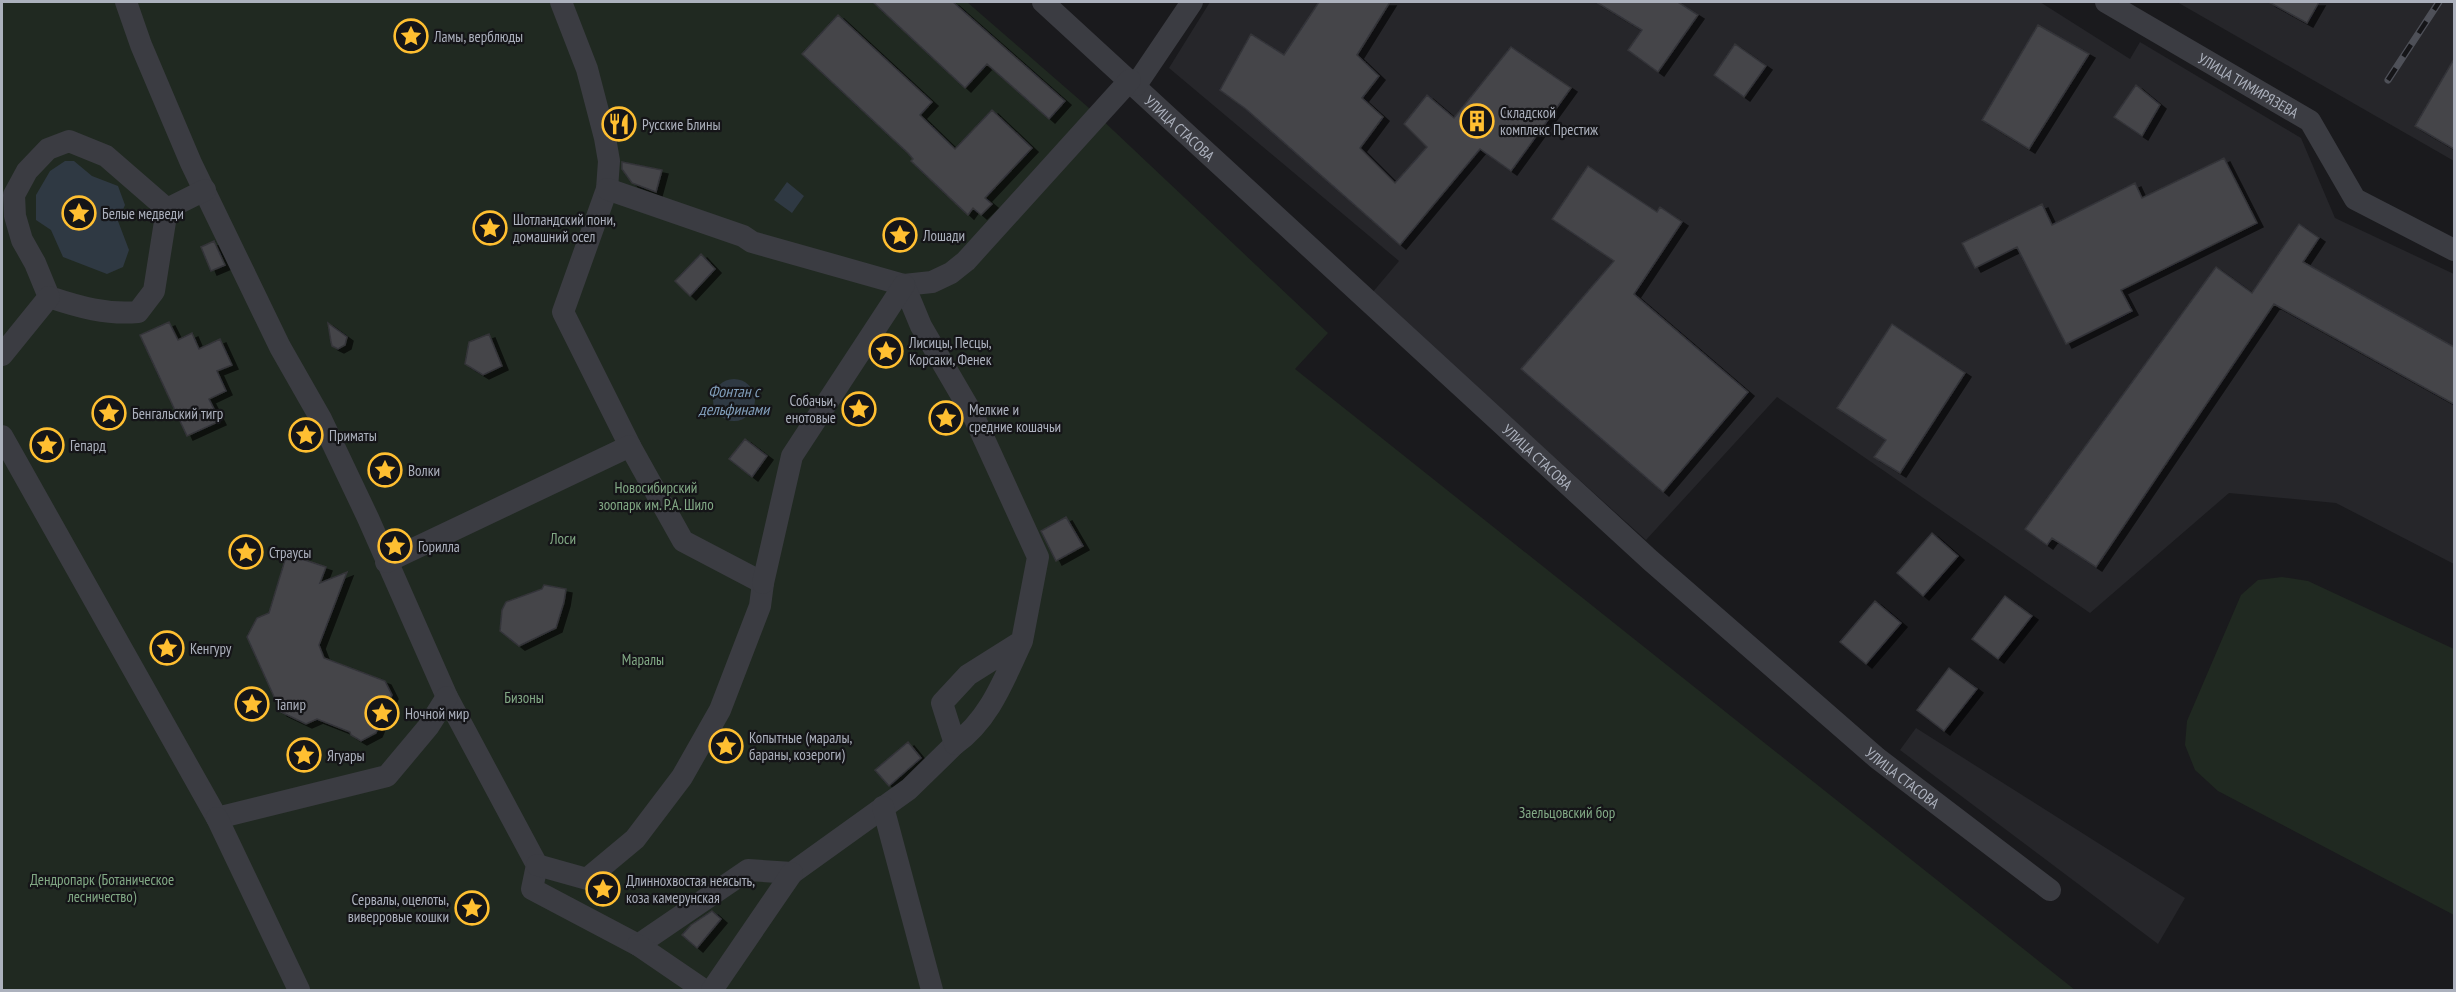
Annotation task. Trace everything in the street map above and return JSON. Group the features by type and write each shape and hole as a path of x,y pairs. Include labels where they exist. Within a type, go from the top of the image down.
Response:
{"street":[{"path":"126,2 150,67 205,190 280,347 321,419 447,697 537,865 532,889 638,945 704,990"},
{"path":"561,2 587,69 609,161 607,189 563,312 630,446 683,541 763,583"},
{"name":"УЛИЦА СТАСОВА","path":"1043,2 1133,82 1650,560 1877,758 2050,890"},
{"path":"607,189 743,236 752,242 904,285 932,282 951,273 966,261 1133,82 1192,2"},
{"name":"УЛИЦА ТИМИРЯЗЕВА","path":"2106,2 2310,121 2355,200 2454,250"},
{"path":"49,297 35,263 22,240 15,216 14,195 27,171 48,149 69,141 106,156 167,209"},
{"path":"167,209 205,190"},
{"path":"49,297 84,308 119,314 138,312 154,291 167,209"},
{"path":"537,865 587,879 635,839 682,777 720,710 760,606 763,583 792,456 904,285"},
{"path":"712,990 792,873 909,789 955,744 969,734 991,707 1022,641 1038,557 974,417 921,326 904,285"},
{"path":"2,355 49,297"},
{"path":"2,436 217,818 298,990"},
{"path":"386,562 630,446"},
{"path":"955,744 942,703 968,675 1022,641"},
{"path":"217,818 387,776 428,727 447,697"},
{"path":"883,807 932,990"},
{"path":"638,945 748,870 792,873"}],"shaded area":[{"path":"1210,2 2040,2 2130,59 2140,42 2301,138 2335,218 2454,274 2454,564 2336,503 2229,493 2090,613 1777,397 1646,540 1372,293 1399,261 1169,68"},
{"path":"2177,2 2454,2 2454,161"},
{"path":"1916,728 2185,898 2158,944 1900,750"}],"green space":[{"name":"Новосибирский зоопарк им. Р.А. Шило","path":"2,2 967,2 1097,115 1328,333 1295,369 2075,990 2,990"},
{"path":"2282,577 2308,581 2454,649 2454,915 2218,791 2195,770 2185,745 2187,721 2241,595 2258,580"}],"water":[{"name":"Белые медведи","path":"65,161 74,161 92,176 118,186 125,205 118,221 129,250 123,267 107,274 63,257 51,230 36,220 36,195 50,171"},
{"path":"787,182 804,196 792,213 774,200"},
{"name":"Фонтан с дельфинами","path":"734,379 749,385 755,400 749,415 734,421 719,415 713,400 719,385"}],"building":[{"path":"873,2 953,2 1065,101 1049,119 987,64 965,88"},
{"name":"Складской комплекс Престиж","path":"1319,2 1390,2 1357,55 1379,76 1362,98 1383,117 1360,148 1395,183 1427,147 1404,124 1427,95 1454,118 1511,47 1571,88 1511,171 1480,149 1400,245 1246,109 1220,90 1251,34 1284,55"},
{"path":"1596,2 1678,2 1698,15 1658,72 1628,50 1642,30"},
{"path":"2269,2 2319,2 2307,23"},
{"path":"838,15 932,102 920,115 955,149 992,110 1032,148 985,198 992,204 981,215 973,208 968,215 911,161 913,159 908,153 802,54"},
{"path":"2038,25 2089,54 2029,149 1982,120"},
{"path":"1735,44 1766,66 1744,97 1714,75"},
{"path":"2454,59 2454,149 2415,126"},
{"path":"2136,85 2160,105 2142,136 2114,117"},
{"path":"2224,158 2257,223 2121,290 2132,311 2066,344 2017,247 1975,268 1962,243 2042,204 2052,225 2135,183 2142,198"},
{"path":"622,162 662,170 656,192 632,183 622,169"},
{"path":"1588,166 1657,212 1660,207 1682,222 1634,294 1748,392 1663,492 1521,369 1614,261 1552,219"},
{"path":"2299,224 2319,238 2303,262 2454,347 2454,404 2274,304 2096,567 2052,538 2047,545 2025,529 2216,267 2252,293"},
{"path":"214,241 225,265 211,271 201,247"},
{"path":"701,254 715,269 690,296 675,281"},
{"path":"169,322 178,340 192,333 199,349 220,339 232,365 217,371 226,391 209,399 220,421 187,436 140,335"},
{"path":"328,323 347,337 345,345 338,349 332,346"},
{"path":"1892,324 1965,373 1900,473 1874,457 1886,440 1837,408"},
{"path":"489,334 502,366 483,375 465,364 469,342"},
{"path":"745,439 767,456 752,477 729,459"},
{"path":"1066,517 1083,546 1056,561 1041,531"},
{"path":"1932,533 1958,556 1923,596 1897,573"},
{"path":"296,557 326,567 320,583 347,572 319,645 324,658 385,681 392,695 376,733 361,741 350,732 317,719 306,724 281,712 247,637 257,618 269,613 285,560"},
{"path":"544,585 566,589 556,628 519,646 500,631 502,610 506,602 542,589"},
{"path":"2005,596 2032,616 1998,659 1972,639"},
{"path":"1875,601 1901,623 1866,664 1840,642"},
{"path":"1949,668 1977,689 1944,731 1917,710"},
{"path":"908,742 921,758 889,786 875,770"},
{"path":"712,911 721,919 697,948 682,935 691,925"}],"railway":[{"path":"2388,80 2439,2"}],"place":[{"name":"Ламы, верблюды","path":"411,36"},
{"name":"Складской комплекс Престиж","path":"1477,121"},
{"name":"Русские Блины","path":"619,124"},
{"name":"Белые медведи","path":"79,213"},
{"name":"Шотландский пони, домашний осел","path":"490,228"},
{"name":"Лошади","path":"900,235"},
{"name":"Лисицы, Песцы, Корсаки, Фенек","path":"886,351"},
{"name":"Собачьи, енотовые","path":"859,409"},
{"name":"Бенгальский тигр","path":"109,413"},
{"name":"Мелкие и средние кошачьи","path":"946,418"},
{"name":"Приматы","path":"306,435"},
{"name":"Гепард","path":"47,445"},
{"name":"Волки","path":"385,470"},
{"name":"Горилла","path":"395,546"},
{"name":"Страусы","path":"246,552"},
{"name":"Кенгуру","path":"167,648"},
{"name":"Тапир","path":"252,704"},
{"name":"Ночной мир","path":"382,713"},
{"name":"Копытные (маралы, бараны, козероги)","path":"726,746"},
{"name":"Ягуары","path":"304,755"},
{"name":"Длиннохвостая неясыть, коза камерунская","path":"603,889"},
{"name":"Сервалы, оцелоты, виверровые кошки","path":"472,908"}],"park label":[{"name":"Лоси","path":"563,538"},
{"name":"Маралы","path":"643,659"},
{"name":"Бизоны","path":"524,697"},
{"name":"Заельцовский бор","path":"1567,812"},
{"name":"Дендропарк (Ботаническое лесничество)","path":"102,888"}]}
